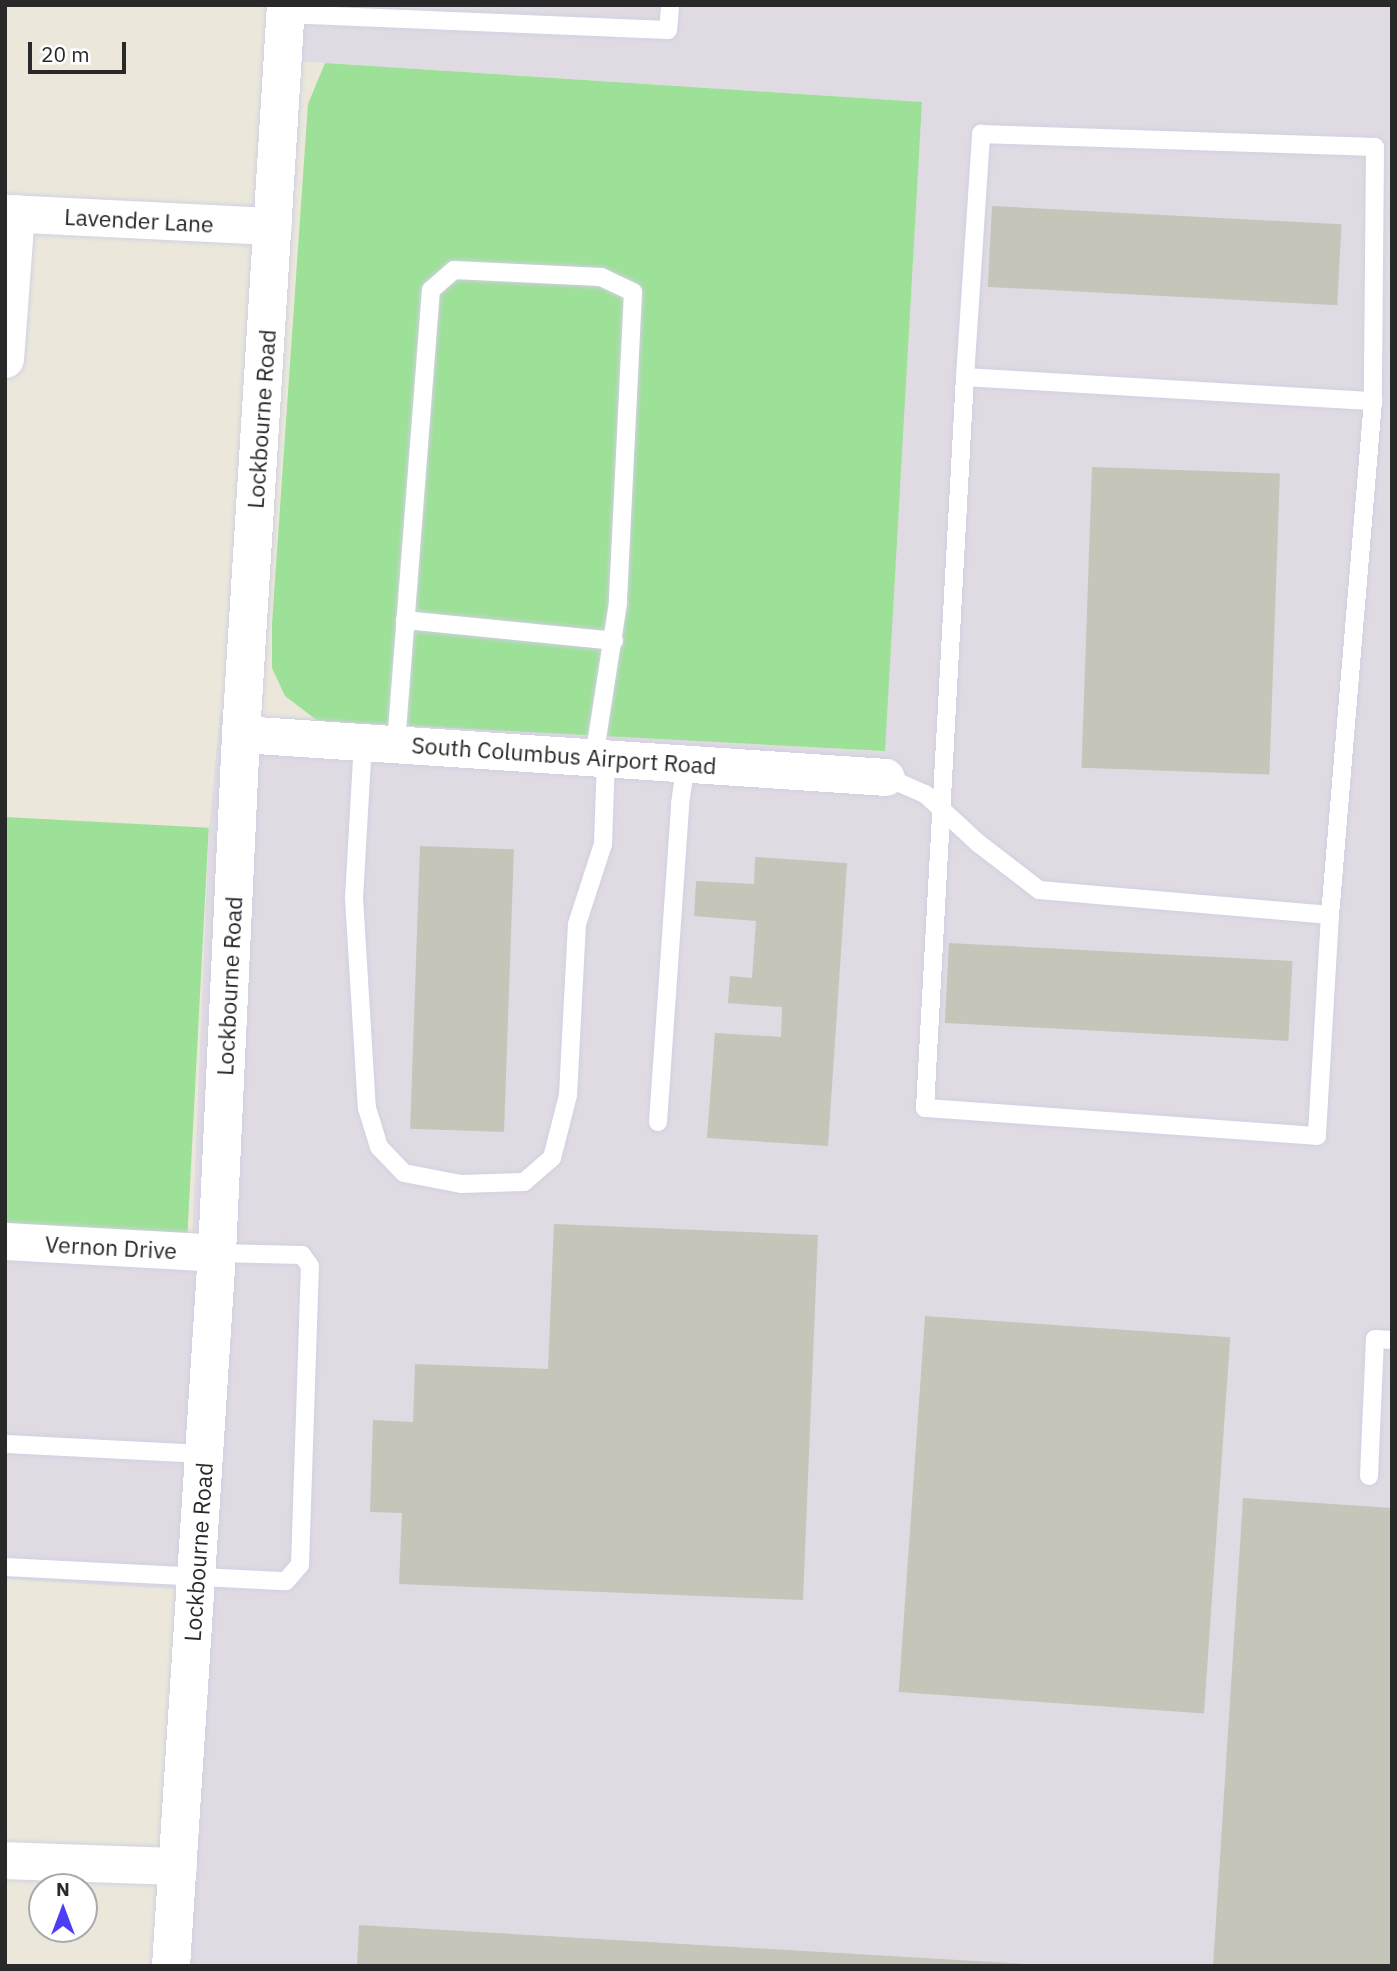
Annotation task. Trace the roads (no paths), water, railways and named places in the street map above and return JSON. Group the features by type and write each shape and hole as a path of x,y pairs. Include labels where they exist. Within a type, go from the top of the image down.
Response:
{"street":[{"name":"Lockbourne Road","path":"172,1966 217,1253 241,734 286,10"},
{"name":"Lavender Lane","path":"10,213 272,226"},
{"path":"5,359 10,213"},
{"name":"South Columbus Airport Road","path":"241,734 886,777"},
{"name":"Vernon Drive","path":"5,1241 217,1253"},
{"path":"5,1860 178,1866"}],"lane":[{"path":"286,10 422,13 668,30 670,5"},
{"path":"981,134 1375,147 1373,401 1330,915 1317,1136 925,1108 981,134"},
{"path":"454,270 601,277 633,292 614,641 600,758 603,844 578,924 568,1095 552,1158 524,1182 461,1184 404,1174 379,1147 367,1108 354,898 379,743 405,620 431,290 454,270"},
{"path":"965,377 1373,401"},
{"path":"405,620 614,641"},
{"path":"658,1122 680,804 686,764"},
{"path":"886,777 925,794 978,843 1039,890 1330,915"},
{"path":"5,1567 286,1581 300,1565 310,1266 302,1255 217,1253"},
{"path":"1369,1476 1375,1339 1392,1340"},
{"path":"5,1444 204,1454"}]}
